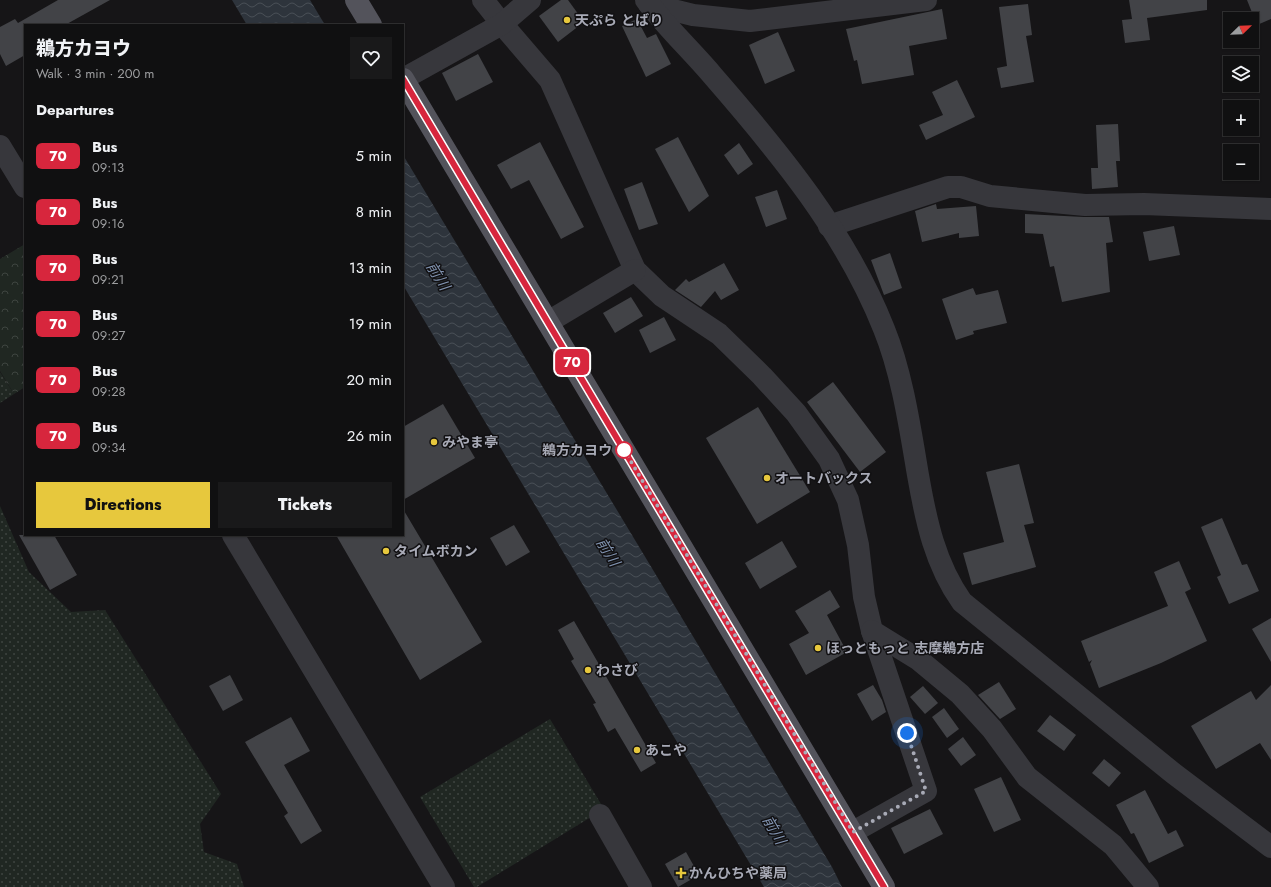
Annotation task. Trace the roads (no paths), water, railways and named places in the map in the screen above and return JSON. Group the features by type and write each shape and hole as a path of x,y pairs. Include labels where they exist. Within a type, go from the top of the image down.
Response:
{"main road":[{"path":"356,0 370,24"},
{"path":"404,81 853,832 884,887"}],"street":[{"path":"483,0 550,80 635,270 662,296 718,334 796,413 829,459 848,500 858,546 864,597 872,631 926,791 853,832"},
{"path":"404,78 502,24 530,0"},
{"path":"647,2 693,15 750,21 922,0"},
{"path":"647,2 712,75 773,147 808,192 865,285 885,331 903,394 926,520 938,559 953,590 962,602 994,630 1173,773 1271,847"},
{"path":"0,146 24,185"},
{"path":"829,226 948,187 961,187 990,196 1085,205 1144,204 1271,209"},
{"path":"548,322 635,270"},
{"path":"234,536 444,887"},
{"path":"872,631 919,660 960,694 992,729 1027,778 1113,845 1148,887"},
{"path":"600,815 640,887"}],"water":[{"path":"232,0 310,0 324,24 246,24"},
{"name":"前川","path":"404,157 832,867 842,887 764,887 404,287"}],"place":[{"name":"天ぷら とばり","path":"567,20"},
{"name":"みやま亭","path":"434,442"},
{"name":"鵜方カヨウ","path":"624,450"},
{"name":"オートバックス","path":"767,478"},
{"name":"タイムボカン","path":"386,551"},
{"name":"ほっともっと 志摩鵜方店","path":"818,648"},
{"name":"わさび","path":"588,670"},
{"name":"あこや","path":"637,750"},
{"name":"かんひちや薬局","path":"681,873"}]}
